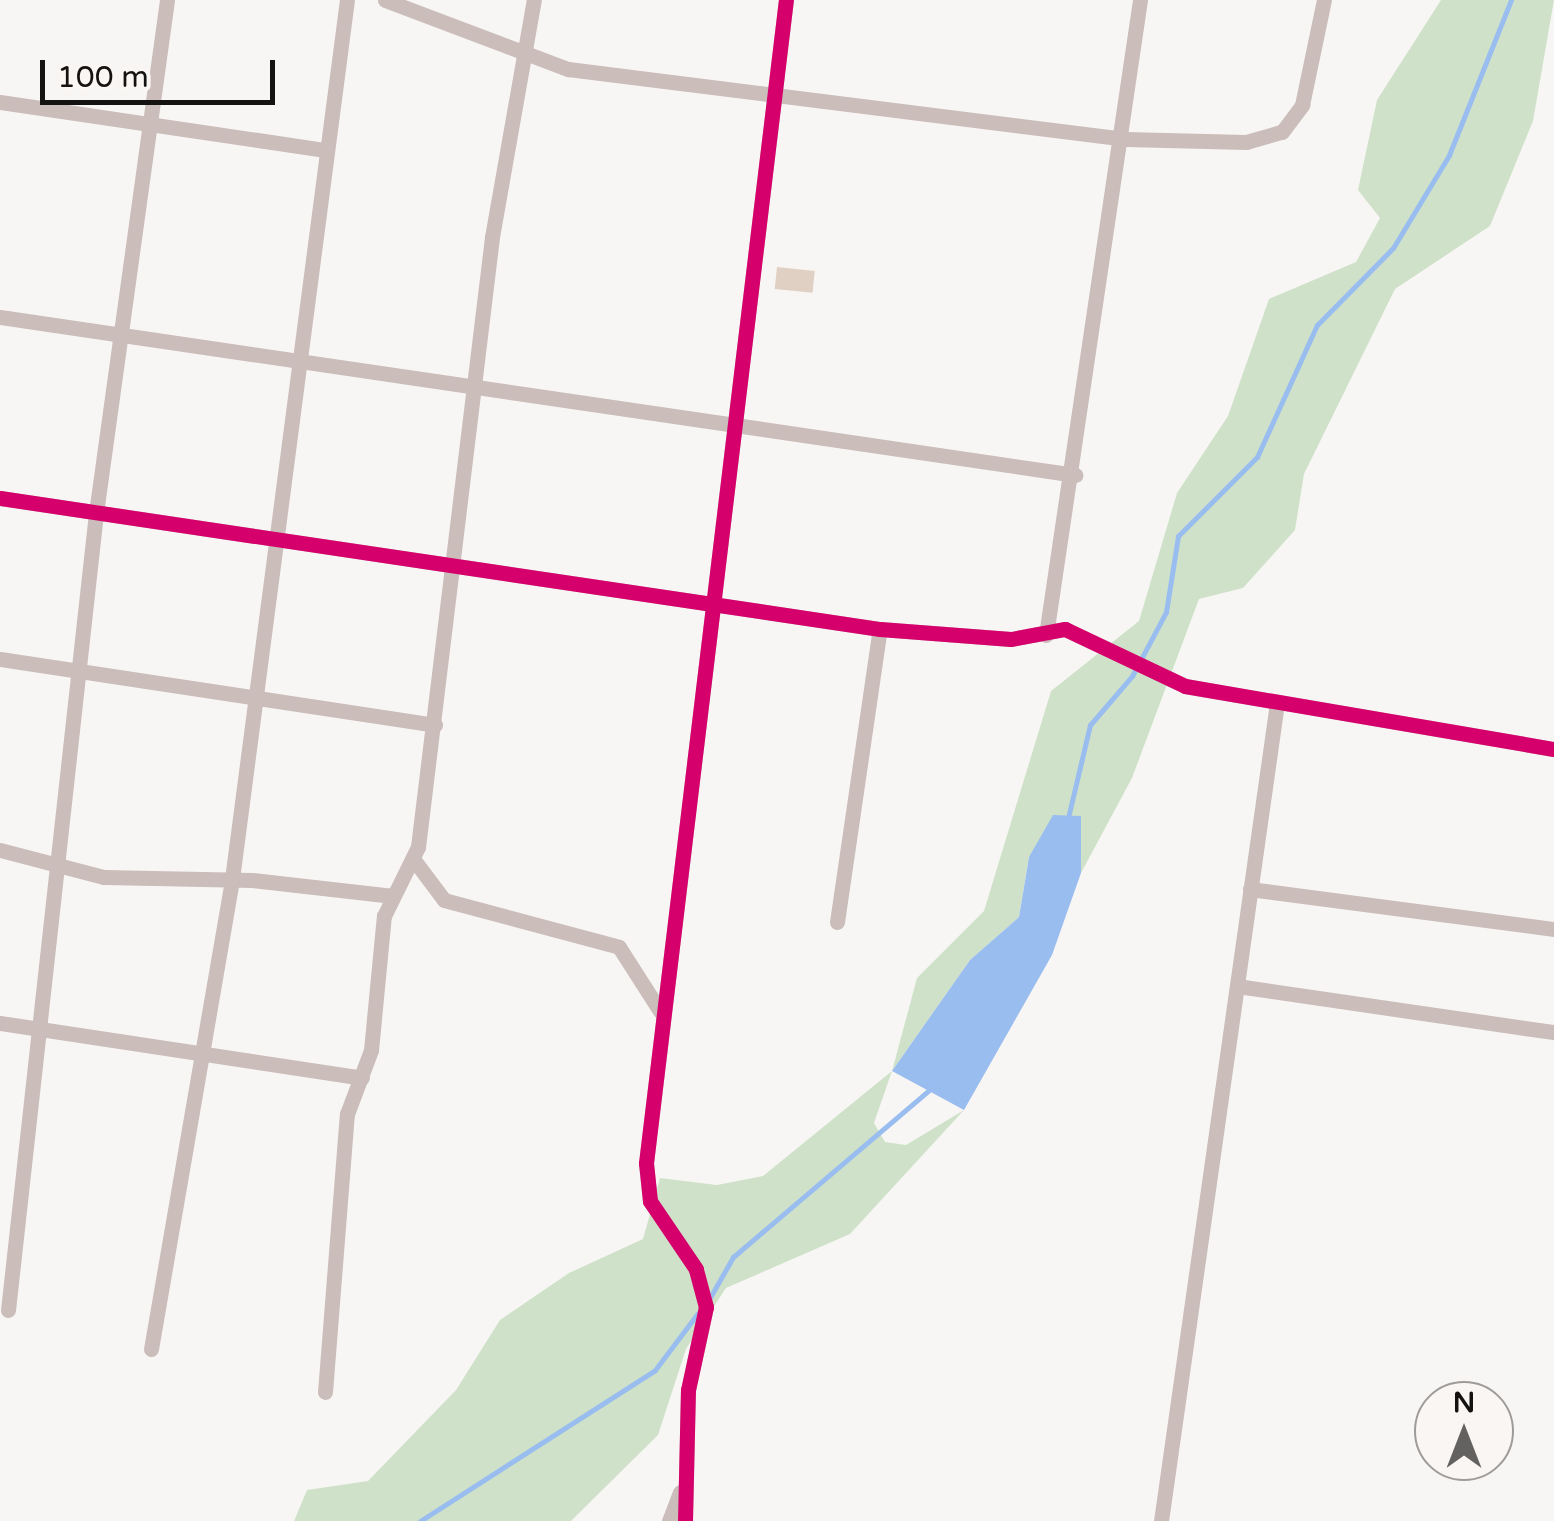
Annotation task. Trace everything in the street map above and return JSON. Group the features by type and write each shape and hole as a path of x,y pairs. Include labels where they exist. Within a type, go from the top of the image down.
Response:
{"street":[{"path":"8,1310 34,1026 96,513 167,0"},
{"path":"151,1348 206,1050 232,879 296,363 347,0"},
{"path":"385,0 463,22 527,54 568,69 776,91 1125,139 1246,142 1282,132 1310,83 1324,0"},
{"path":"324,1392 348,1114 362,1078 393,896 414,860 497,200 534,0"},
{"path":"685,1521 688,1390 706,1308 696,1269 646,1183 661,1013 786,0"},
{"path":"1046,635 1125,139 1140,0"},
{"path":"0,102 325,150"},
{"path":"0,317 474,390 1074,475"},
{"path":"0,498 880,629 1046,635 1082,632 1185,686 1554,749"},
{"path":"837,922 880,629"},
{"path":"0,659 434,725"},
{"path":"1161,1521 1277,703"},
{"path":"0,850 56,859 104,877 232,879 393,896"},
{"path":"414,860 444,900 620,947 661,1013"},
{"path":"1250,890 1554,929"},
{"path":"1237,986 1554,1032"},
{"path":"0,1023 206,1050 362,1078"},
{"path":"669,1521 685,1480"}],"green space":[{"path":"1441,0 1554,0 1533,121 1490,226 1395,289 1304,474 1295,530 1243,588 1199,599 1132,778 1081,873 1081,816 1029,857 1019,917 970,960 892,1071 917,978 984,911 1051,691 1139,621 1177,493 1228,416 1269,299 1356,262 1380,218 1358,190 1377,100"},
{"path":"892,1071 874,1123 885,1142 906,1145 964,1110 850,1234 726,1288 686,1349 658,1435 571,1521 294,1521 307,1490 368,1481 456,1390 500,1320 569,1273 643,1239 660,1178 717,1185 763,1176"}],"water":[{"path":"1053,815 1081,816 1081,873 1052,955 964,1110 892,1071 970,960 1019,917 1029,857"}],"building":[{"path":"777,267 815,271 812,293 775,289"}],"waterway":[{"path":"1067,822 1090,725 1132,676 1166,612 1178,536 1257,457 1317,325 1393,248 1449,155 1511,0"},
{"path":"708,1301 733,1257 933,1087"},
{"path":"420,1521 655,1370 698,1313"}],"cycle path":[{"path":"685,1521 688,1390 706,1307 696,1269 650,1201 646,1163 786,0"},
{"path":"0,498 880,629 1011,639 1065,629 1185,686 1554,749"}]}
